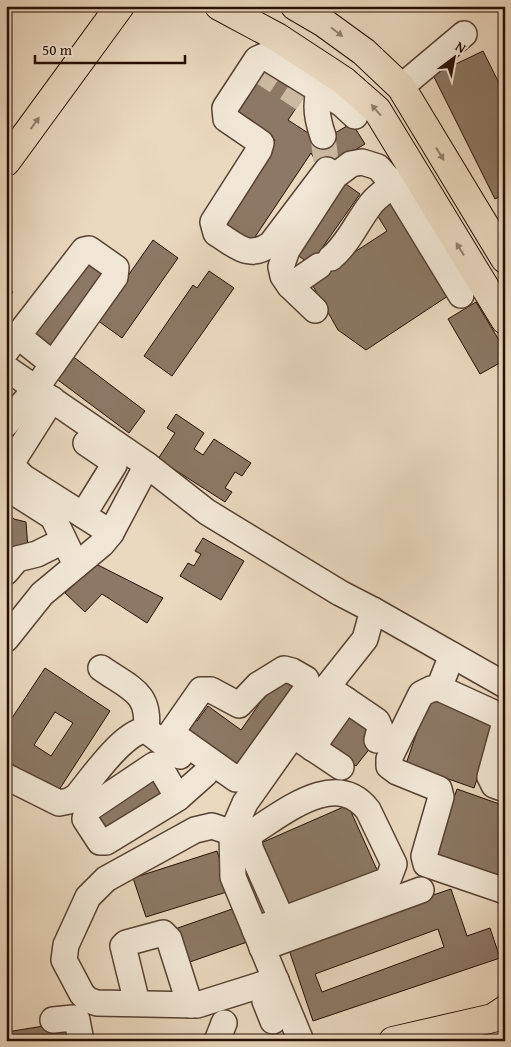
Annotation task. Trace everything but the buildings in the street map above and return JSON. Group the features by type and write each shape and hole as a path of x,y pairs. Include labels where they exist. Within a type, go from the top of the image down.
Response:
{"main road":[{"path":"6,162 120,6"},
{"path":"219,6 277,36 317,92 344,81 377,110 404,178 466,292 505,320"},
{"path":"295,6 324,23 364,52 401,87 505,259"},
{"path":"393,1041 501,1018"}],"street":[{"path":"401,87 464,34"},
{"path":"327,170 271,244 259,252 247,252 216,233 213,222 259,150 261,143 226,119 225,108 254,66 256,58 264,56 317,92 342,104 355,116"},
{"path":"317,92 323,136"},
{"path":"290,286 340,251 372,204 404,178 362,162 351,164 335,176 287,250 281,267 283,276 290,286 315,310"},
{"path":"53,364 12,344 84,250 89,249 116,268 115,277 53,364 14,459 14,468 23,476 110,533"},
{"path":"9,378 89,440 114,465 84,515"},
{"path":"6,424 39,400"},
{"path":"39,400 147,465 207,512 505,685"},
{"path":"6,639 42,594 102,544 110,533 147,465"},
{"path":"6,487 53,517 76,565"},
{"path":"6,572 17,559 37,554 63,541"},
{"path":"292,739 308,684 306,680 287,669 258,684 239,705 211,690 201,690 171,733 238,780 256,774 292,739 337,694 365,639 373,610"},
{"path":"439,688 452,655"},
{"path":"101,668 143,698 148,712 146,730"},
{"path":"505,718 439,688 431,689 421,694 389,759 389,766 397,772 440,789 441,797 424,856 426,864 505,891"},
{"path":"337,694 377,721 380,728 377,740"},
{"path":"505,722 490,777 494,784 505,789"},
{"path":"7,777 59,803 69,801 77,796 125,740 137,731 146,730 245,803"},
{"path":"292,739 341,767"},
{"path":"178,798 206,774"},
{"path":"256,774 245,803 233,877 259,939 271,1000 301,1041"},
{"path":"259,939 282,920 388,880 394,864 368,810 362,802 333,792 309,798 254,831 240,835 212,826 195,830 106,879 88,897 66,945 64,960 82,994 92,1002 190,1005 271,1000"},
{"path":"240,835 250,848 282,920"},
{"path":"259,939 421,890"},
{"path":"137,1003 123,946 126,943 163,933 169,939 190,1005"},
{"path":"53,1020 73,1018 77,1020 80,1041"}],"tunnel":[{"path":"256,68 303,99"},
{"path":"323,136 327,170"}]}
